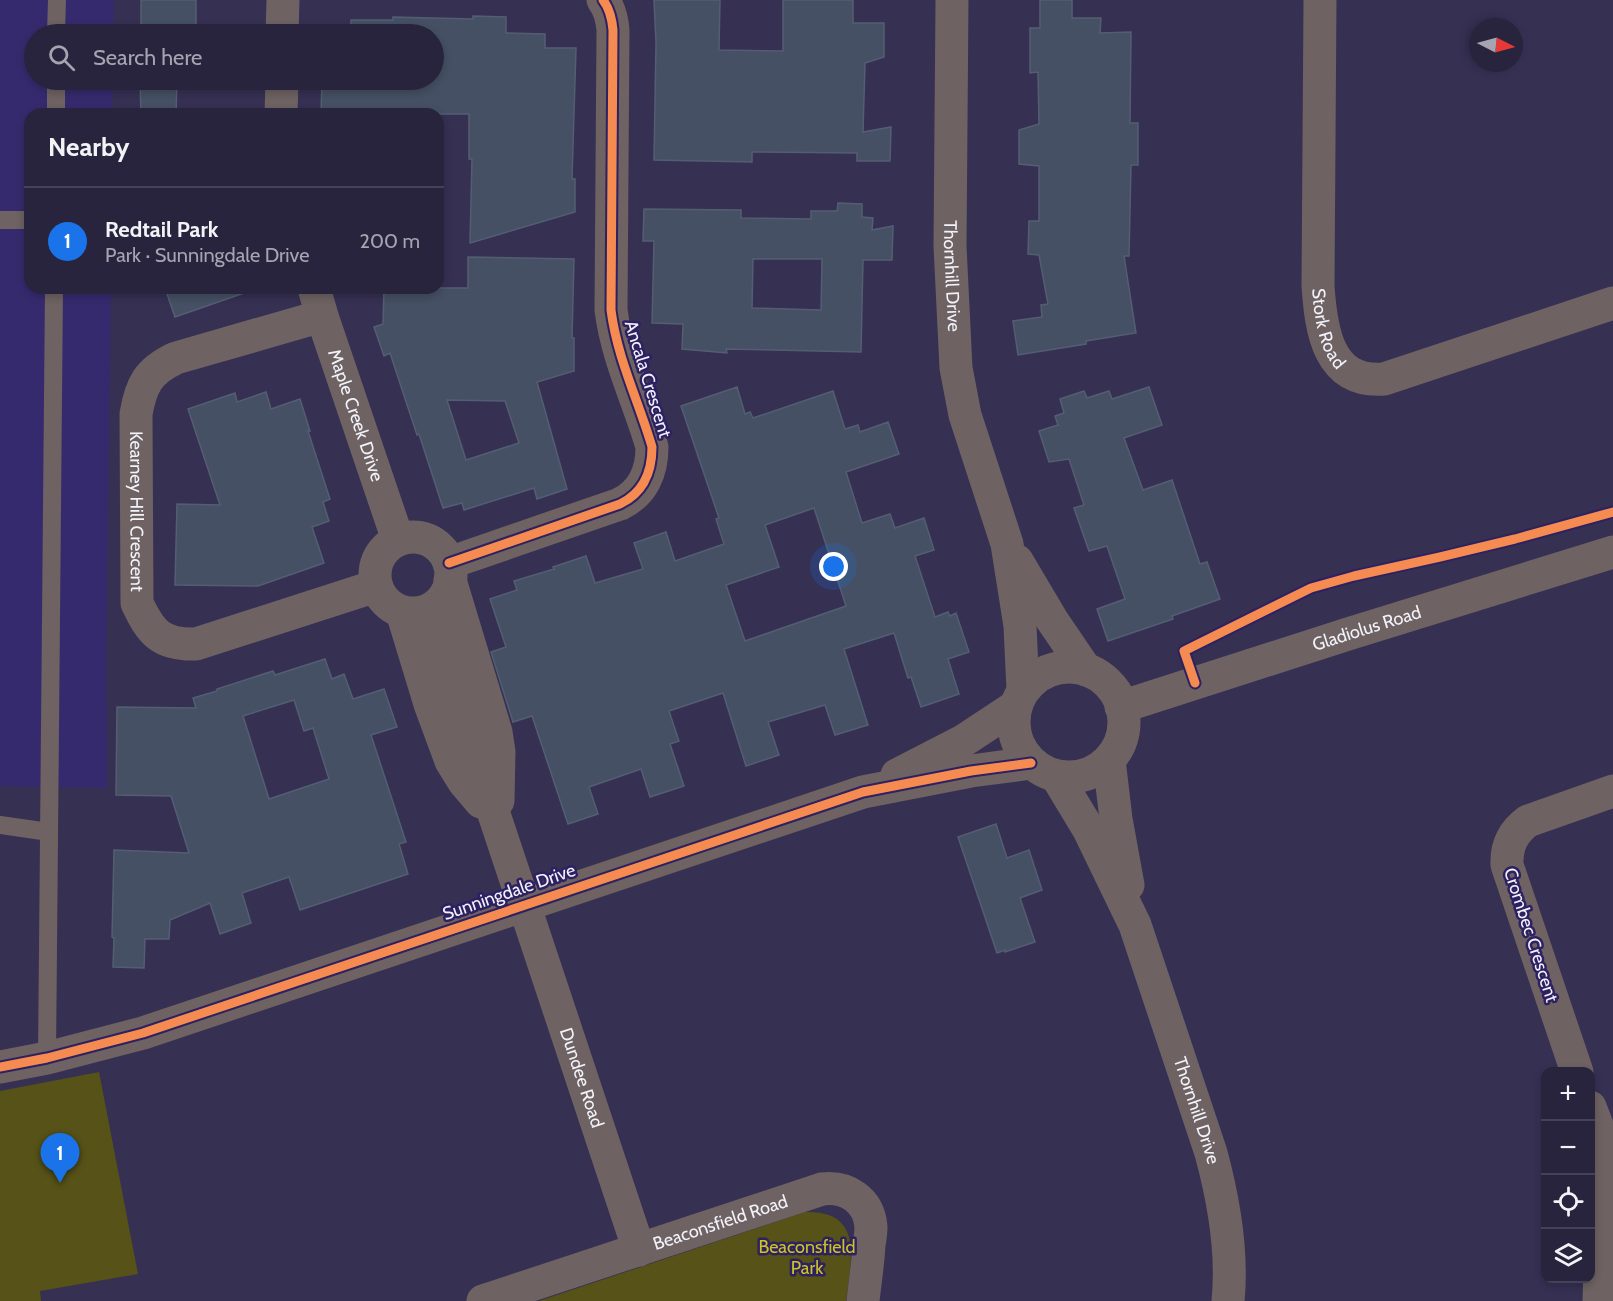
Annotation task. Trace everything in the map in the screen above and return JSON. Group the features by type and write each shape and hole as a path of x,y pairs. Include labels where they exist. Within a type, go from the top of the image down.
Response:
{"street":[{"path":"282,24 283,0"},
{"name":"Ancala Crescent","path":"450,572 620,504 634,495 643,485 649,473 652,447 613,330 611,310 613,30 612,19 603,0"},
{"name":"Thornhill Drive","path":"952,0 950,246 956,368 965,415 1007,544 1020,626 1020,698"},
{"name":"Stork Road","path":"1320,0 1317,286 1319,311 1326,335 1340,366 1359,378 1384,380 1613,303"},
{"path":"281,108 282,90"},
{"name":"Maple Creek Drive","path":"318,302 398,540"},
{"name":"Kearney Hill Crescent","path":"318,302 176,358 152,373 144,385 136,414 137,603 154,632 168,641 196,644 376,586"},
{"path":"450,572 444,597 438,604 415,611 395,609 383,600 376,586 375,571 379,557 384,550 398,540 407,537 424,539 439,548 445,555 450,572 492,717 476,760"},
{"name":"Thornhill Drive","path":"1007,544 1052,620 1086,670"},
{"name":"Gladiolus Road","path":"1121,707 1613,552"},
{"path":"415,611 476,760 524,905"},
{"path":"1068,667 1086,670 1102,678 1114,691 1121,707 1124,725 1120,744 1109,760 1095,772 1076,777 1044,770 1026,758 1017,741 1013,723 1020,698 1036,678 1051,670 1068,667"},
{"name":"Sunningdale Drive","path":"863,792 963,741 1020,698"},
{"name":"Thornhill Drive","path":"1109,760 1116,819 1135,925"},
{"name":"Thornhill Drive","path":"1044,770 1089,830 1135,925 1211,1153 1221,1190 1229,1257 1228,1301"},
{"name":"Sunningdale Drive","path":"0,1067 47,1058 143,1033 863,792 971,771 1044,770"},
{"name":"Crombec Crescent","path":"1576,1067 1507,865 1506,854 1514,834 1528,820 1613,791"},
{"name":"Dundee Road","path":"524,905 639,1250"},
{"path":"1599,1301 1603,1157 1600,1117"},
{"name":"Beaconsfield Road","path":"483,1301 822,1189 835,1188 848,1192 859,1200 867,1211 871,1226 863,1301"}],"lane":[{"path":"56,24 57,0"},
{"path":"56,90 56,108"},
{"path":"0,220 24,220"},
{"path":"47,1058 54,294"},
{"path":"0,825 49,832"}],"shaded area":[{"path":"0,0 114,0 113,24 24,24 24,90 113,90 112,108 24,108 24,294 111,294 106,656 107,788 0,786"}],"green space":[{"path":"99,1072 138,1274 40,1291 41,1301 0,1301 0,1091"},
{"name":"Beaconsfield Park","path":"805,1212 824,1214 837,1219 846,1229 851,1255 846,1301 539,1301"}],"building":[{"path":"141,0 196,0 196,24 141,24"},
{"path":"654,0 720,0 719,50 783,51 783,0 853,0 853,23 884,23 884,57 865,63 863,132 891,127 890,161 857,161 857,153 752,152 752,162 654,160 656,43"},
{"path":"1040,0 1072,0 1072,18 1101,18 1100,33 1131,32 1130,123 1138,123 1138,165 1131,165 1129,256 1124,256 1136,333 1018,355 1013,321 1042,317 1041,305 1048,304 1039,255 1028,254 1029,221 1039,221 1039,166 1019,164 1019,130 1039,124 1038,72 1030,73 1030,28 1040,28"},
{"path":"473,16 506,17 506,33 545,34 545,48 576,48 572,179 575,179 575,212 470,243 472,159 469,159 469,114 444,114 444,108 321,108 322,90 444,90 444,24 351,24 351,20 393,20 393,17 473,19"},
{"path":"140,90 177,90 176,108 141,108"},
{"path":"838,203 862,204 862,217 873,218 872,230 893,226 892,260 863,260 861,352 726,349 727,353 682,349 683,324 652,323 654,241 643,241 644,209 741,210 741,218 811,219 811,211 837,211","holes":["753,259 822,259 821,310 752,308"]},
{"path":"468,257 574,259 572,338 574,338 574,371 537,382 567,489 537,499 534,488 464,510 462,503 443,508 390,353 384,356 374,327 383,324 384,294 444,294 444,288 468,288","holes":["447,400 505,401 519,443 466,460"]},
{"path":"167,294 241,294 175,317"},
{"path":"737,387 745,414 750,412 753,418 833,391 845,429 858,425 860,432 888,422 899,454 846,472 862,523 890,514 895,528 924,518 934,550 915,556 935,617 948,612 950,616 956,613 969,652 948,659 959,694 921,707 911,677 908,678 894,633 844,649 868,725 835,735 825,705 768,722 779,755 746,766 723,693 669,711 679,741 670,744 684,786 650,797 641,769 589,787 598,814 568,824 532,716 513,722 491,652 506,647 490,599 517,590 514,581 586,556 595,583 643,569 634,543 666,532 675,561 724,544 716,519 719,518 681,406","holes":["814,508 846,606 745,641 726,585 779,567 765,525"]},
{"path":"1149,387 1162,425 1124,438 1143,490 1172,480 1200,564 1207,562 1220,599 1172,616 1173,619 1108,641 1097,609 1125,599 1107,546 1089,551 1074,508 1084,505 1069,459 1049,462 1039,431 1058,425 1055,416 1064,413 1060,399 1084,391 1087,398 1109,391 1112,399"},
{"path":"266,392 271,409 300,399 330,499 323,502 329,521 312,527 324,563 258,586 175,585 177,504 220,505 188,409 235,393 237,402"},
{"path":"325,659 332,679 344,674 353,699 384,689 397,727 371,735 406,842 399,844 408,874 300,910 289,877 242,893 251,923 220,934 210,903 170,920 169,939 145,939 144,968 113,967 114,850 189,853 171,796 116,795 117,707 196,708 193,698 273,671 275,675","holes":["294,700 304,731 313,728 329,779 269,799 243,716"]},
{"path":"996,824 1007,858 1029,850 1042,890 1020,898 1035,942 997,953 958,837"}],"cycle path":[{"path":"449,563 620,504 635,494 648,473 652,447 623,363 611,310 613,30 610,14 603,0"},
{"path":"1195,683 1184,651 1311,588 1515,539 1613,512"},
{"path":"0,1067 47,1058 143,1033 863,792 971,771 1031,763"}],"place":[{"name":"Redtail Park","path":"60,1183"}]}
